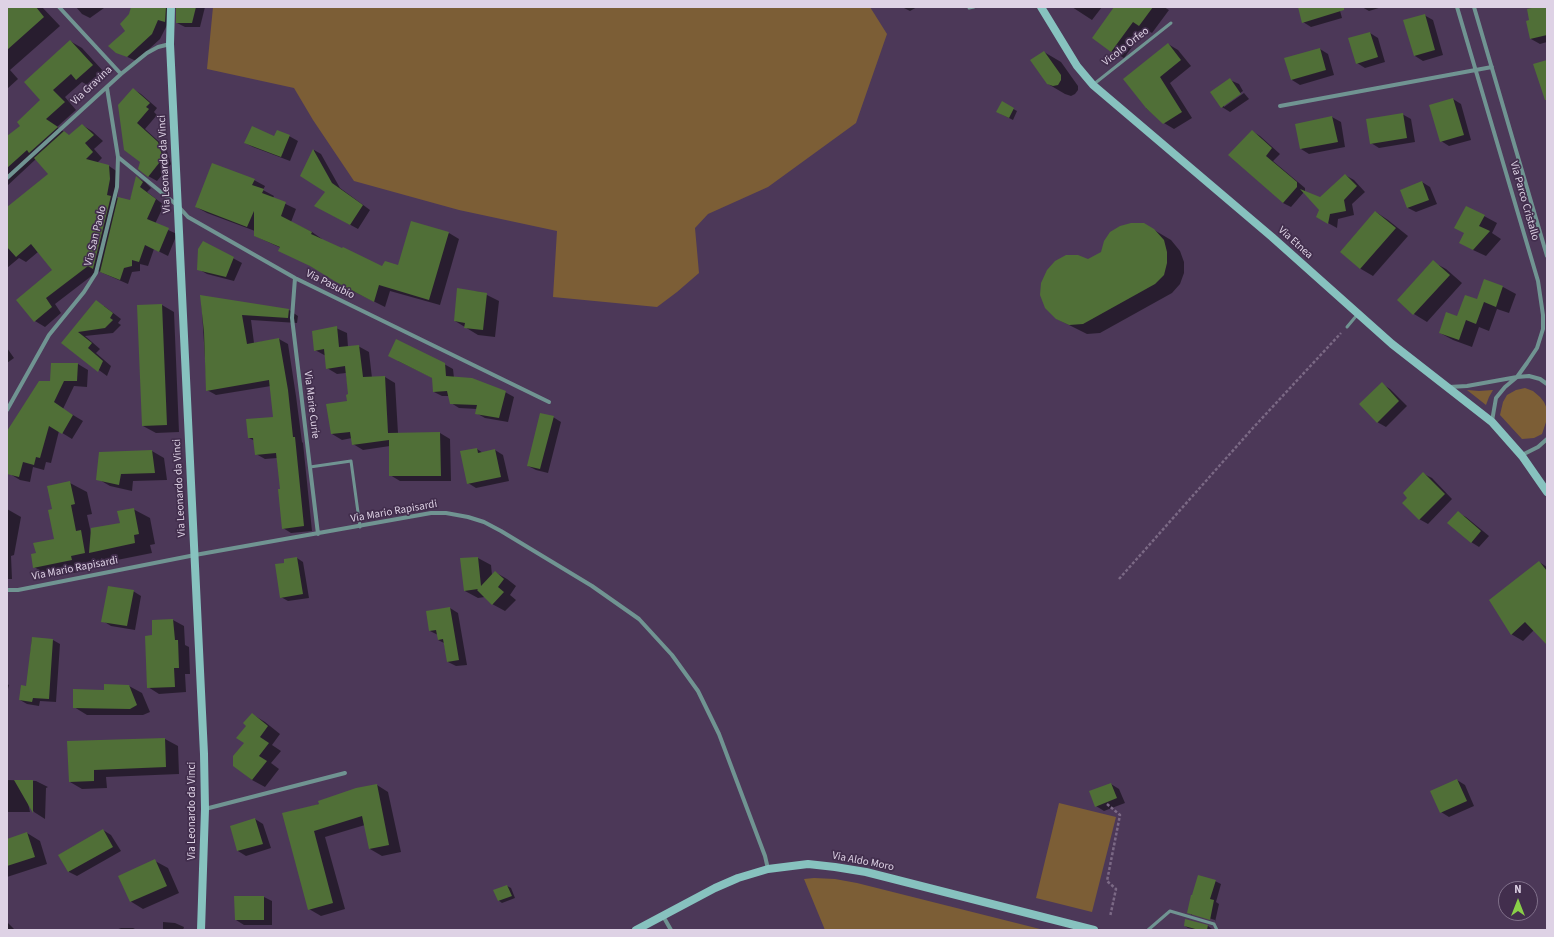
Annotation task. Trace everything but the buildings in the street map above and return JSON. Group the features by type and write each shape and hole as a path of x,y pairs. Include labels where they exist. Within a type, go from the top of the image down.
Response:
{"main road":[{"path":"170,44 171,7"},
{"name":"Via Etnea","path":"1041,7 1077,66 1093,85 1272,237 1392,344 1492,422 1522,456 1545,489"},
{"name":"Via Leonardo da Vinci","path":"170,44 195,555 205,809 201,930"},
{"name":"Via Aldo Moro","path":"636,930 715,888 738,878 768,869 808,864 866,872 1094,930"}],"street":[{"path":"59,7 121,74"},
{"name":"Via Parco Cristallo","path":"1457,7 1534,267 1542,302 1543,329 1537,348 1517,377 1505,387 1496,398 1492,422"},
{"name":"Via Parco Cristallo","path":"1474,7 1547,256"},
{"name":"Via Gravina","path":"7,178 146,53 158,47 170,44"},
{"path":"1280,106 1492,66"},
{"name":"Via San Paolo","path":"7,410 49,335 84,292 96,273 117,187 118,158 108,88"},
{"name":"Via Pasubio","path":"118,158 178,206 188,217 295,278 549,402"},
{"name":"Via Marie Curie","path":"295,278 292,318 318,534"},
{"path":"1448,387 1466,386 1529,376 1540,379 1547,384"},
{"path":"1522,456 1538,447 1547,439"},
{"name":"Via Mario Rapisardi","path":"7,590 18,590 195,555 360,527 431,513 446,513 484,522 501,530 592,586 639,619 672,655 698,691 719,734 765,856 768,869"},
{"path":"205,809 345,773"},
{"path":"663,916 671,930"}],"lane":[{"path":"969,8 974,7"},
{"name":"Vicolo Orfeo","path":"1093,85 1171,23"},
{"path":"1347,327 1358,314"},
{"path":"310,467 351,461 360,527"},
{"path":"1148,930 1170,911 1214,924 1217,930"}],"path":[{"path":"1119,579 1247,435 1347,327"},
{"path":"1107,804 1120,815 1107,881 1116,889 1110,917"}],"shaded area":[{"path":"213,7 870,7 887,34 856,123 768,187 708,214 695,228 699,273 657,307 553,297 557,231 459,210 354,181 313,120 294,88 207,69"},
{"path":"1525,388 1533,391 1544,402 1547,409 1547,419 1542,434 1534,438 1522,439 1500,415 1503,402 1507,395 1516,390"},
{"path":"1467,390 1479,391 1493,390 1486,405"},
{"path":"1059,803 1116,817 1092,912 1036,898"},
{"path":"804,879 835,879 857,883 1044,930 825,930"}]}
